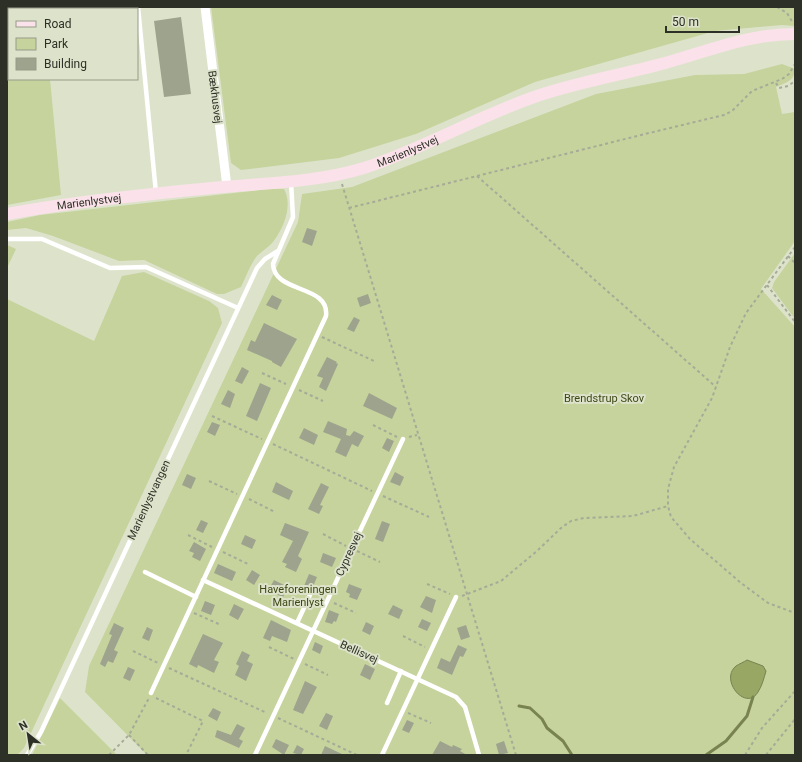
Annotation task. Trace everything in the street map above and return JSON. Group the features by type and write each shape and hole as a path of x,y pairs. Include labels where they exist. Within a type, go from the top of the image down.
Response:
{"street":[{"name":"Bækhusvej","path":"205,7 227,186"},
{"name":"Marienlystvej","path":"7,214 46,207 156,193 291,181 339,174 387,159 493,113 544,94 646,68 738,40 794,31"}],"lane":[{"path":"138,7 156,193"},
{"path":"151,693 326,316 325,304 316,296 281,280 273,271 273,264 293,217 291,181"},
{"path":"7,239 42,239 110,268 146,267 238,308"},
{"name":"Marienlystvangen","path":"27,755 41,732 257,268 265,259 278,251"},
{"name":"Cypresvej","path":"255,755 312,630 328,600 403,439"},
{"path":"145,572 196,597"},
{"name":"Bellisvej","path":"203,580 461,700 465,707 479,755"},
{"path":"297,624 310,595"},
{"path":"382,755 456,597"},
{"path":"387,703 401,671"}],"path":[{"path":"777,7 787,13 794,31"},
{"path":"349,208 724,115 732,111 752,91 776,83 789,74 795,64"},
{"path":"776,83 779,88 788,86 795,81"},
{"path":"339,174 516,755"},
{"path":"477,176 716,387"},
{"path":"795,247 746,313 730,347 712,398 674,468 668,489 668,506 670,517 690,539 741,583 768,603 795,613"},
{"path":"788,256 795,263"},
{"path":"767,285 795,322"},
{"path":"318,334 374,361"},
{"path":"212,416 429,517"},
{"path":"373,425 403,439"},
{"path":"467,594 501,581 537,551 560,528 571,521 584,518 633,516 668,506"},
{"path":"427,584 456,597"},
{"path":"328,600 356,613"},
{"path":"189,611 221,625"},
{"path":"403,636 432,650"},
{"path":"133,651 357,755"},
{"path":"745,755 762,728 795,691"},
{"path":"108,755 129,735 150,695 203,721 186,755"},
{"path":"403,710 431,723"},
{"path":"766,755 795,719"},
{"path":"129,735 148,755"}],"green space":[{"path":"7,7 43,7 8,8 8,80 50,80 61,195 7,205"},
{"path":"211,7 795,7 795,26 782,25 715,31 535,82 416,134 339,158 241,170 231,163"},
{"name":"Brendstrup Skov","path":"782,64 795,69 795,73 791,79 776,87 782,114 795,112 795,241 761,289 795,327 795,755 147,755 85,692 89,666 298,222 302,194 352,187 596,94 695,75 744,74"},
{"path":"269,189 284,189 287,195 288,202 286,216 281,230 270,246 257,256 241,287 224,294 217,294 144,260 119,261 53,236 26,228 7,230 7,222 40,215"},
{"path":"7,245 16,249 7,268"},
{"path":"795,253 795,319 772,288 774,282"},
{"path":"144,272 209,301 218,308 222,323 24,748 17,755 7,755 7,299 94,341 122,276"},
{"path":"60,698 117,755 32,755"}],"shaded area":[{"path":"747,660 763,666 766,671 762,685 758,692 753,697 747,698 736,692 732,686 731,679 732,672 736,666"}],"building":[{"path":"181,17 191,94 164,97 154,21"},
{"path":"307,228 317,231 312,246 302,242"},
{"path":"368,294 371,303 360,307 357,298"},
{"path":"272,295 282,300 277,310 266,305"},
{"path":"354,317 360,320 354,332 347,329"},
{"path":"264,323 297,339 281,367 272,361 247,350 251,340 255,342"},
{"path":"327,357 338,364 326,391 319,387 323,378 317,376"},
{"path":"242,367 249,371 242,384 235,381"},
{"path":"260,383 271,388 257,421 246,416"},
{"path":"228,390 235,394 230,408 221,404"},
{"path":"369,393 397,408 392,419 363,406"},
{"path":"328,421 347,429 346,435 350,436 354,431 364,436 358,447 352,444 346,457 335,452 341,439 323,432"},
{"path":"212,422 220,425 215,436 207,432"},
{"path":"304,428 318,435 314,445 299,438"},
{"path":"387,438 394,441 389,452 382,448"},
{"path":"395,472 404,477 400,486 390,482"},
{"path":"187,474 196,478 191,489 182,485"},
{"path":"276,482 293,491 289,500 272,492"},
{"path":"321,483 329,487 320,505 323,506 319,514 308,509"},
{"path":"201,520 208,523 203,533 196,530"},
{"path":"382,521 390,524 383,542 375,539"},
{"path":"285,523 309,532 298,556 302,559 296,572 285,567 287,564 282,562 293,541 280,535"},
{"path":"245,535 256,540 252,549 241,544"},
{"path":"194,542 206,549 200,561 192,557 194,553 189,551"},
{"path":"323,553 336,558 332,567 320,562"},
{"path":"218,564 236,572 232,581 214,573"},
{"path":"252,570 260,575 254,585 246,580"},
{"path":"309,574 317,577 312,589 304,586"},
{"path":"274,580 288,587 283,597 268,591"},
{"path":"349,584 362,589 357,600 349,597 350,594 346,592"},
{"path":"426,596 436,600 432,613 420,607"},
{"path":"205,601 215,605 211,615 201,611"},
{"path":"234,604 244,609 238,620 229,615"},
{"path":"393,605 403,610 399,619 388,614"},
{"path":"329,610 339,614 336,622 334,621 332,624 325,622"},
{"path":"422,619 431,623 427,631 418,627"},
{"path":"271,620 291,630 287,642 272,636 270,641 263,638"},
{"path":"366,622 374,626 370,635 362,631"},
{"path":"114,623 124,628 114,650 118,652 113,663 108,661 105,667 100,664 112,635 109,634"},
{"path":"466,625 470,637 461,640 457,628"},
{"path":"147,627 153,630 149,641 142,638"},
{"path":"203,634 223,643 214,660 219,662 214,673 198,665 197,668 189,664"},
{"path":"315,642 323,646 320,654 312,650"},
{"path":"458,645 467,649 463,657 460,656 452,675 437,668 441,658 450,662"},
{"path":"242,651 250,655 247,661 253,664 246,681 235,675 239,666 236,664"},
{"path":"365,664 375,669 370,680 360,675"},
{"path":"128,667 135,670 130,681 123,678"},
{"path":"305,681 317,687 303,714 293,710"},
{"path":"213,708 221,712 217,721 208,716"},
{"path":"326,713 333,716 327,730 319,726"},
{"path":"407,720 414,723 409,733 402,730"},
{"path":"237,724 245,728 239,739 243,741 239,748 215,737 217,730 231,735"},
{"path":"276,739 289,745 284,755 272,747"},
{"path":"440,741 452,747 453,745 462,749 460,751 467,755 432,755"},
{"path":"504,741 508,753 499,755 496,744"},
{"path":"297,745 304,749 301,755 293,753"},
{"path":"325,746 344,755 321,755"}],"waterway":[{"path":"706,755 726,741 747,716 753,697"},
{"path":"519,706 530,708 542,719 547,728 563,741 572,755"}],"park label":[{"name":"Haveforeningen Marienlyst","path":"298,595"}]}
